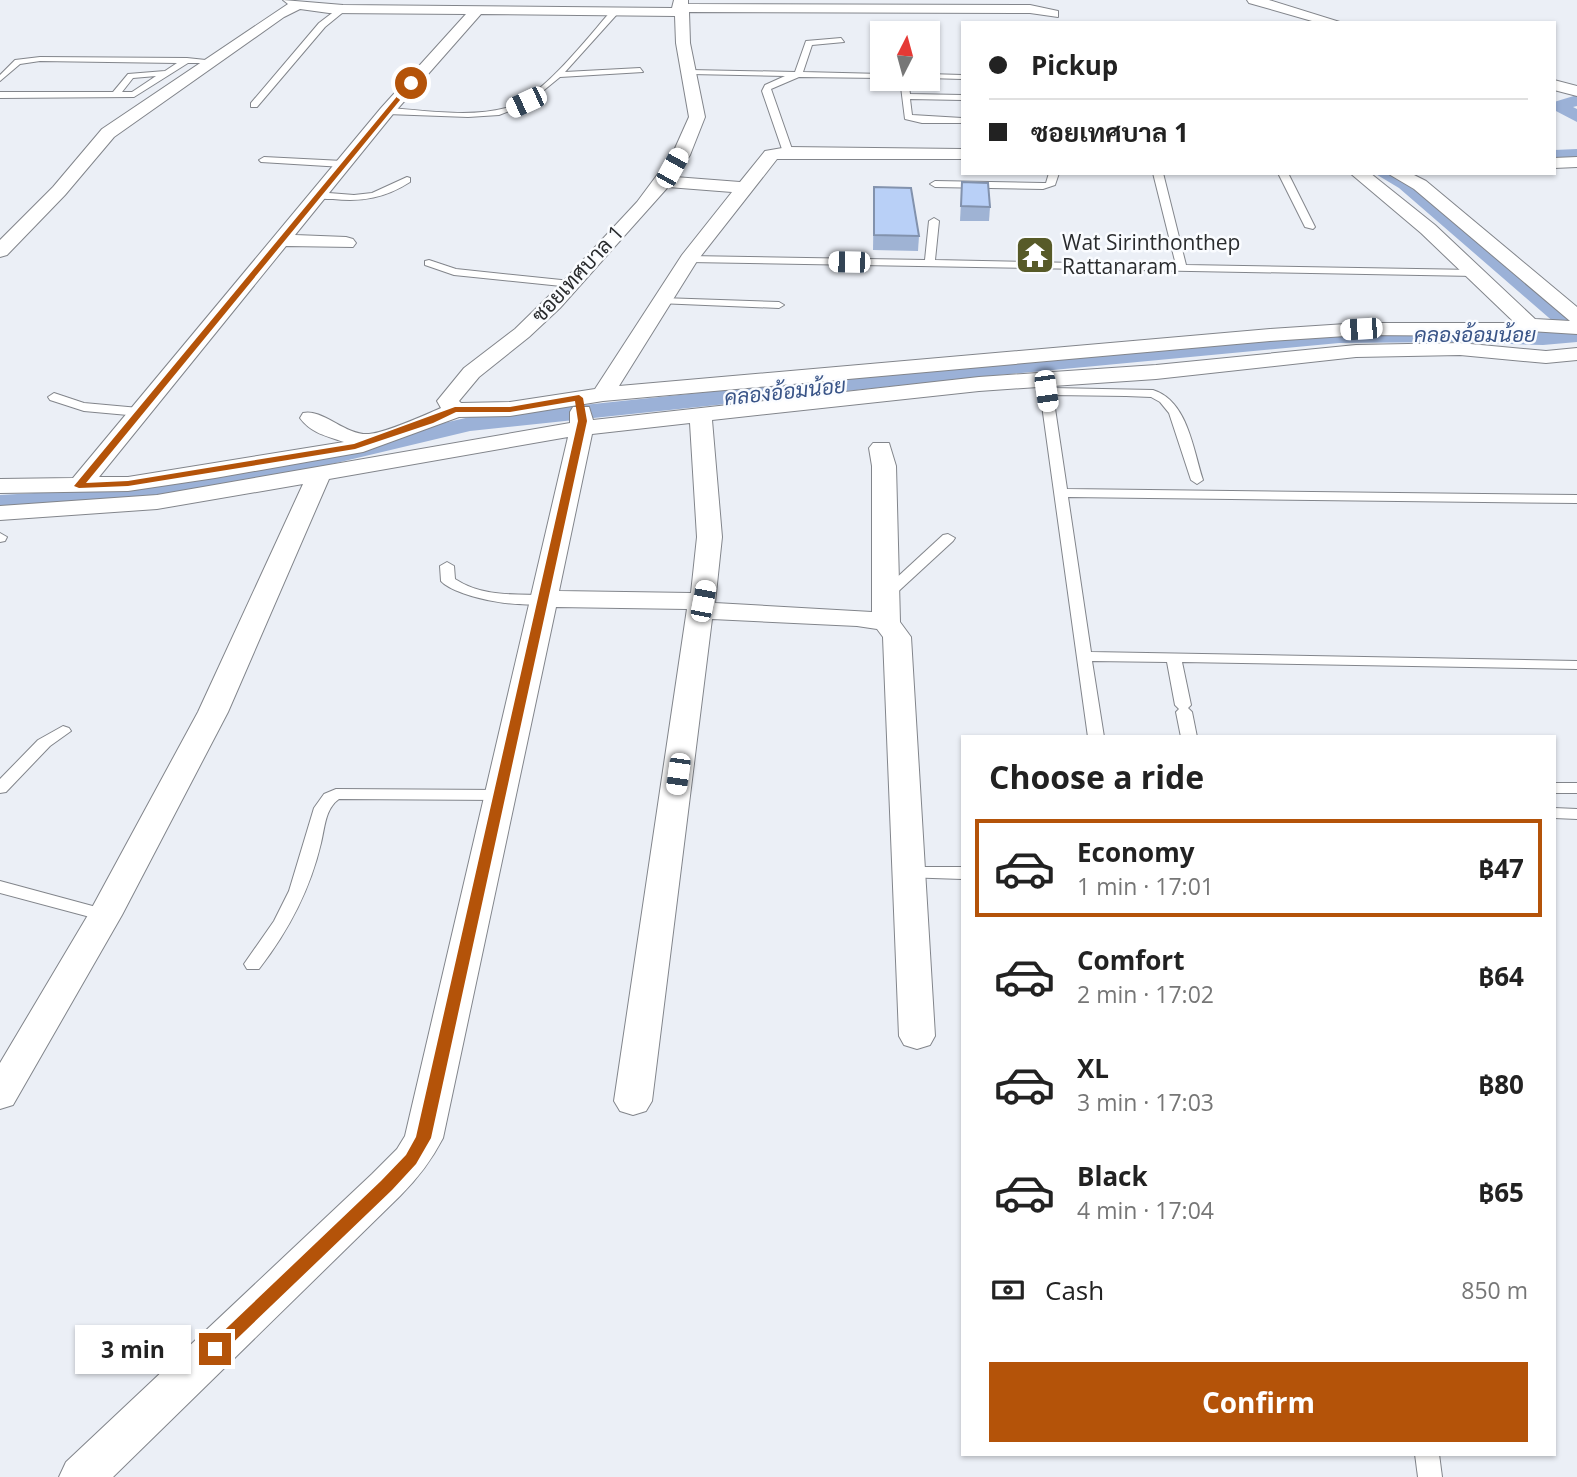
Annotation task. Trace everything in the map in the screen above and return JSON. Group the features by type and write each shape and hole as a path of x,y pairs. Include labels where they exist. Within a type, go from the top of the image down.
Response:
{"street":[{"path":"1254,0 1329,21"},
{"path":"0,251 59,191 108,133 294,2 342,9 615,12 680,7 1030,9 1053,14"},
{"name":"ซอยเทศบาล 1","path":"455,410 448,401 456,386 524,331 571,284 664,181 694,128 697,117 682,43 680,7"},
{"path":"746,9 752,19 765,24"},
{"path":"79,486 316,195 477,10"},
{"path":"1556,86 1577,91"},
{"path":"0,513 157,502 320,472 581,413 603,394 688,259 771,155 788,152 961,155"},
{"path":"1556,163 1577,162"},
{"path":"1361,175 1428,229 1525,320 1536,326"},
{"path":"1400,175 1420,185 1577,317"},
{"path":"664,181 745,188"},
{"path":"280,240 346,243"},
{"path":"603,394 1270,335 1361,329 1504,330 1536,326 1577,328"},
{"path":"0,486 128,484 215,471 368,443 455,410 700,413 966,385 1045,386 1356,351 1460,349 1546,358 1577,354"},
{"path":"82,1477 411,1160 424,1138 545,599 581,413"},
{"path":"633,1101 710,563 711,531 700,413"},
{"path":"311,418 323,428 368,443"},
{"path":"881,448 884,466 885,609 897,637 917,1036"},
{"path":"4,1080 105,915 213,712 320,472"},
{"path":"545,599 702,606 857,618 885,609"}],"lane":[{"path":"254,105 322,24 342,9"},
{"path":"387,111 501,111 526,102 556,75 615,12"},
{"path":"788,152 766,90 798,74 809,43 841,40"},
{"path":"0,79 12,65 40,59 211,61"},
{"path":"0,95 114,96 140,92 187,60"},
{"path":"556,75 640,70"},
{"path":"690,72 870,76"},
{"path":"114,96 131,76 168,73"},
{"path":"940,76 961,77"},
{"path":"905,91 908,117 961,121"},
{"path":"906,96 961,97"},
{"path":"264,160 343,164"},
{"path":"934,184 1043,186 1049,185 1053,175"},
{"path":"1159,175 1182,268"},
{"path":"1284,175 1310,227"},
{"path":"316,195 373,198 387,194 408,180"},
{"path":"930,263 934,221"},
{"path":"688,259 1475,273"},
{"path":"429,263 454,272 571,284"},
{"path":"662,301 779,305"},
{"path":"1096,735 1045,386 1126,391 1153,394 1164,399 1175,413 1197,480"},
{"path":"54,397 66,403 96,409 139,412"},
{"path":"1061,493 1577,499"},
{"path":"885,609 948,538"},
{"path":"447,566 448,581 459,590 481,595 545,599"},
{"path":"1083,656 1577,665"},
{"path":"1174,657 1189,735"},
{"path":"0,788 44,743 63,731"},
{"path":"1556,788 1577,788"},
{"path":"253,964 286,919 327,798 336,794 501,795"},
{"path":"1556,813 1577,814"},
{"path":"909,873 961,873"},
{"path":"0,887 105,915"},
{"path":"1427,1456 1430,1477"}],"building":[{"path":"962,182 988,183 990,207 961,206"},
{"path":"874,187 911,188 919,236 874,235"}],"waterway":[{"name":"คลองอ้อมน้อย","path":"1577,100 1560,106 1577,117"},
{"name":"คลองอ้อมน้อย","path":"1556,155 1577,154"},
{"name":"คลองอ้อมน้อย","path":"1387,175 1406,184 1577,330"},
{"name":"คลองอ้อมน้อย","path":"0,503 121,496 290,466 470,424 999,368 1339,336 1543,338 1577,335"}],"place":[{"name":"Wat Sirinthonthep Rattanaram","path":"1035,255"}],"route":[{"path":"215,1349 411,1160 424,1138 583,421 579,398 510,410 455,410 355,447 128,484 79,486 316,195 411,83"}]}
